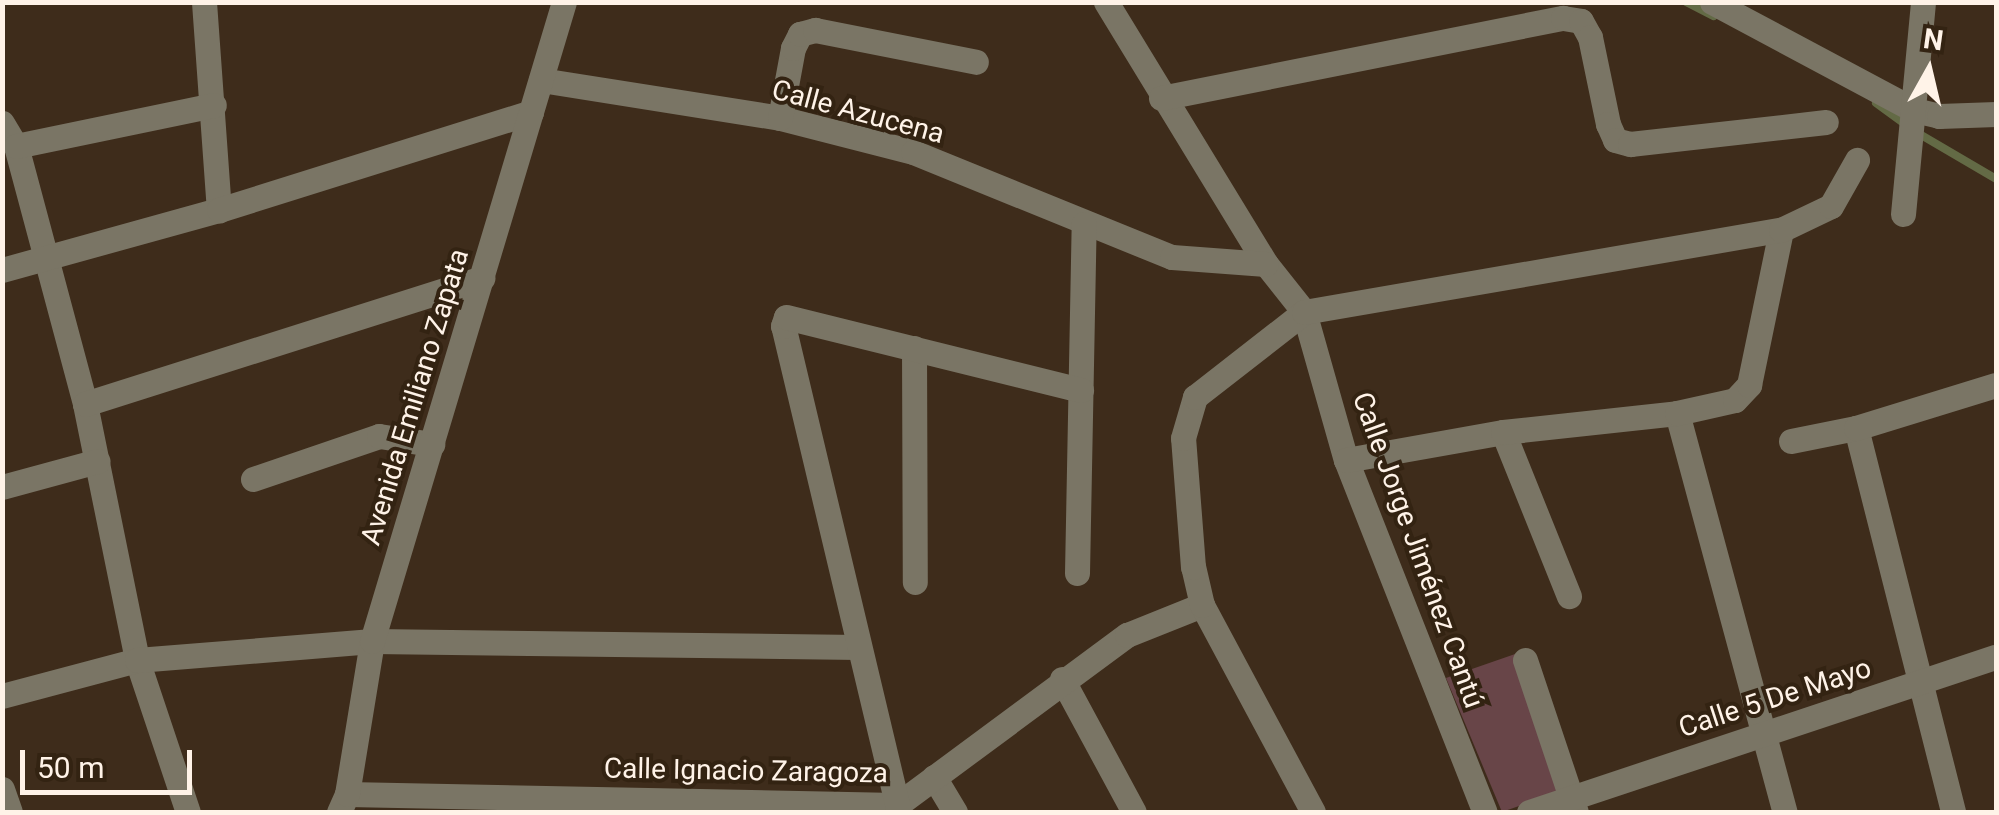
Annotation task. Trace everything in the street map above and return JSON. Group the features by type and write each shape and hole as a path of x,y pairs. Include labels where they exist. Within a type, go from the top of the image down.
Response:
{"street":[{"path":"204,2 219,210"},
{"name":"Avenida Emiliano Zapata","path":"343,803 372,641 564,2"},
{"name":"Calle Jorge Jiménez Cantú","path":"1106,2 1161,98 1266,264 1304,312 1346,460 1486,812"},
{"path":"1712,2 1914,110 1938,116 1996,114"},
{"path":"1903,214 1922,2"},
{"path":"1161,98 1563,18 1581,20 1590,37 1608,124 1615,140 1630,144 1826,122"},
{"path":"780,118 793,48 800,34 814,30 976,62"},
{"name":"Calle Azucena","path":"540,80 780,118 913,152 1084,224 1172,256 1266,264"},
{"path":"16,146 214,105"},
{"path":"2,270 219,210 530,112"},
{"path":"2,123 16,146 86,404 137,660 188,812"},
{"path":"1313,812 1202,604 1193,567 1183,438 1186,417 1195,397 1304,312 1781,230 1832,206 1856,160"},
{"path":"1076,574 1084,224"},
{"path":"1346,460 1503,432 1676,413 1735,400 1749,385 1781,230"},
{"path":"86,404 482,278"},
{"path":"898,809 783,326 786,317 799,317 1081,390"},
{"path":"914,348 915,582"},
{"path":"1791,441 1856,428 1996,385"},
{"path":"1676,413 1785,812"},
{"path":"1856,428 1953,812"},
{"path":"1503,432 1569,596"},
{"path":"253,479 379,436 432,444"},
{"path":"2,487 98,460"},
{"name":"Calle Ignacio Zaragoza","path":"343,803 898,809 934,777 1127,635 1202,604"},
{"path":"2,696 137,660 372,641 859,647"},
{"name":"Calle 5 De Mayo","path":"1528,812 1574,805 1764,732 1996,656"},
{"path":"1524,660 1574,805"},
{"path":"1062,680 1134,812"},
{"path":"934,777 955,812"},
{"path":"2,789 10,812"}],"shaded area":[{"path":"1518,653 1559,792 1502,812 1446,678"}],"waterway":[{"path":"1686,2 1714,16"},
{"path":"1876,103 1905,124"},
{"path":"1916,132 1996,179"}]}
